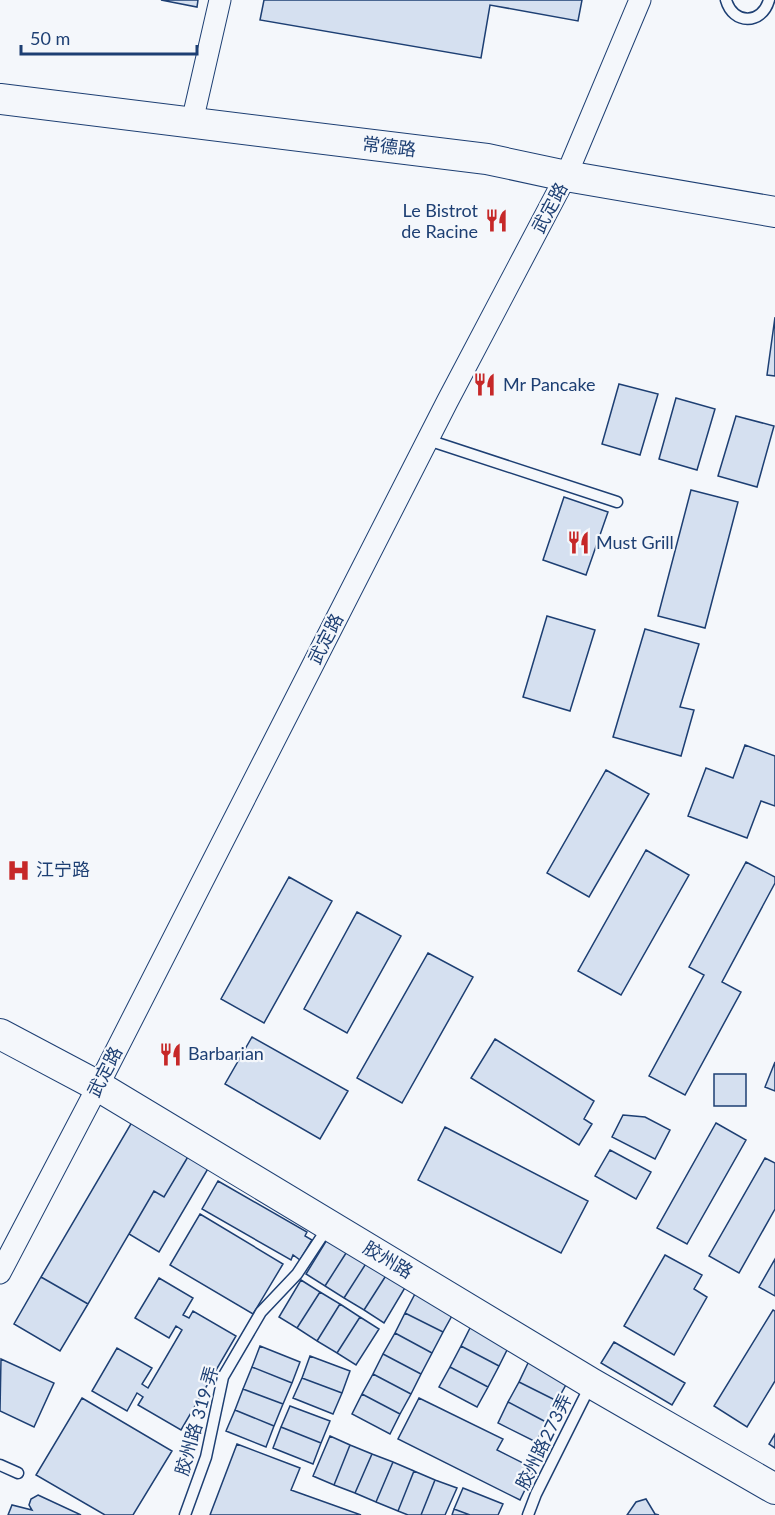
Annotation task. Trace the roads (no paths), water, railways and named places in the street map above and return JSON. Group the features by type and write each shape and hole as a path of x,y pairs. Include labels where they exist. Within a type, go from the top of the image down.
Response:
{"street":[{"path":"192,122 220,0"},
{"name":"武定路","path":"0,1273 99,1086 428,440 567,176 640,0"},
{"name":"常德路","path":"0,99 487,159 567,176 775,212"},
{"name":"胶州路","path":"0,1034 99,1086 591,1383 775,1488"}],"lane":[{"path":"726,0 733,14 747,19 761,14 766,9 769,0"},
{"path":"428,440 617,502"},
{"name":"胶州路 319 弄","path":"185,1515 206,1457 223,1377 261,1312 297,1274 330,1224"},
{"name":"胶州路273弄","path":"528,1515 536,1494 591,1383"},
{"path":"0,1465 18,1473"}],"place":[{"name":"Le Bistrot de Racine","path":"496,221"},
{"name":"Mr Pancake","path":"485,385"},
{"name":"Must Grill","path":"578,543"},
{"name":"江宁路","path":"18,870"},
{"name":"Barbarian","path":"170,1054"}]}
